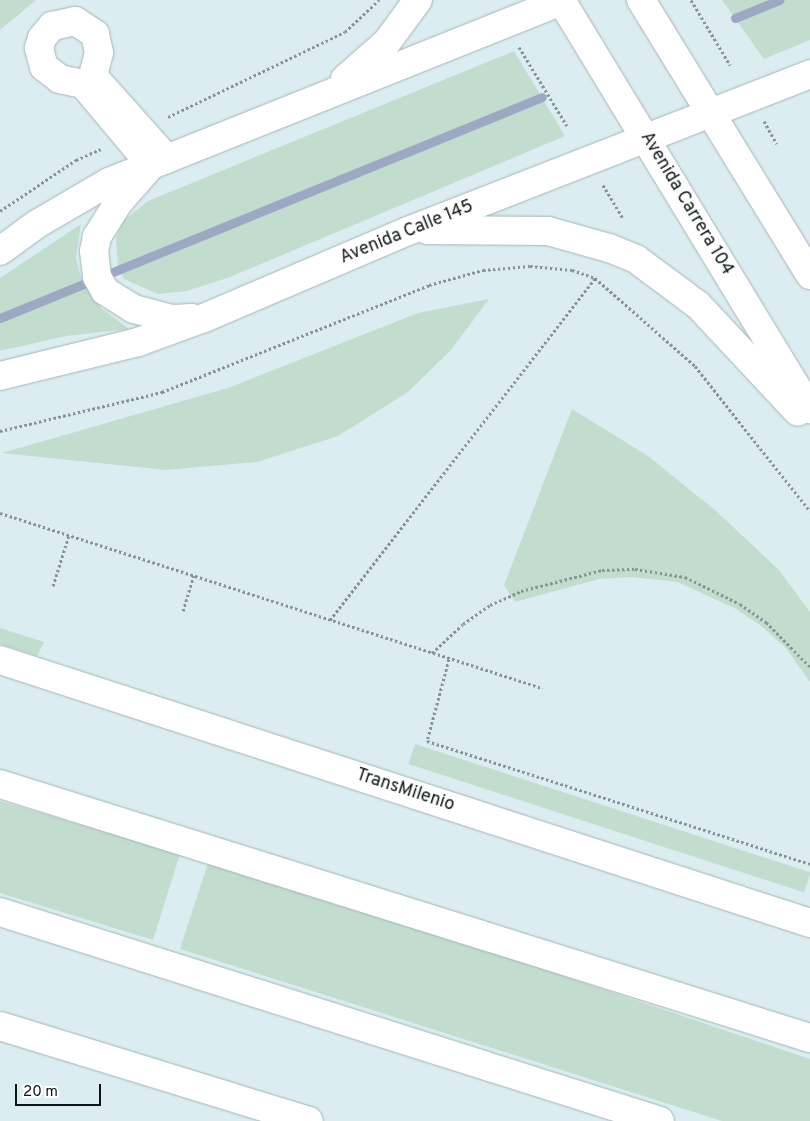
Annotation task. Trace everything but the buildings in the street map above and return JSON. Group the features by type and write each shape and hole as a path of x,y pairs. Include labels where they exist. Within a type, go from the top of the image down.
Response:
{"main road":[{"path":"326,94 387,42 418,0"},
{"path":"0,251 71,203 109,182 562,0"},
{"name":"Avenida Carrera 104","path":"562,0 810,409"},
{"path":"642,0 810,275"},
{"name":"Avenida Calle 145","path":"0,376 138,342 204,318 408,231 810,74"},
{"path":"133,134 159,162"},
{"path":"159,162 105,220 94,251 97,277 105,291 118,302 152,315 204,318"},
{"path":"408,231 548,231 609,248 636,259 698,305 810,424"},
{"name":"TransMilenio","path":"0,660 810,923"},
{"path":"0,784 810,1038"},
{"path":"0,912 660,1121"},
{"path":"0,1026 309,1121"}],"path":[{"path":"0,211 76,160 345,32 378,0"},
{"path":"690,0 730,65"},
{"path":"514,40 567,126"},
{"path":"762,119 777,144"},
{"path":"598,176 623,218"},
{"path":"0,430 162,392 429,285 483,270 530,266 572,270 595,278 695,366 810,511"},
{"path":"330,620 595,278"},
{"path":"0,513 542,688"},
{"path":"53,586 69,535"},
{"path":"432,653 463,624 490,605 521,591 602,570 635,569 685,577 740,604 766,622 810,667"},
{"path":"183,611 194,576"},
{"path":"449,659 427,741 810,864"}],"green space":[{"path":"0,0 36,0 0,30"},
{"path":"722,0 810,0 810,40 764,59"},
{"path":"514,51 565,136 230,277 187,291 158,294 124,279 118,266 116,238 123,221 148,201"},
{"path":"81,224 76,257 80,275 101,308 129,329 66,336 0,351 0,278"},
{"path":"489,299 451,350 408,392 338,436 257,462 166,470 2,453 228,388 418,313"},
{"path":"572,409 648,456 716,511 779,570 810,612 810,682 786,648 760,625 736,609 678,582 631,577 599,579 515,602 504,585"},
{"path":"0,628 44,642 37,656 0,644"},
{"path":"415,744 810,872 804,893 409,764"},
{"path":"0,801 180,854 153,940 0,893"},
{"path":"208,863 424,929 810,1059 810,1121 722,1121 180,949"}],"waterway":[{"path":"735,18 779,0"},
{"path":"0,318 542,97"}]}
